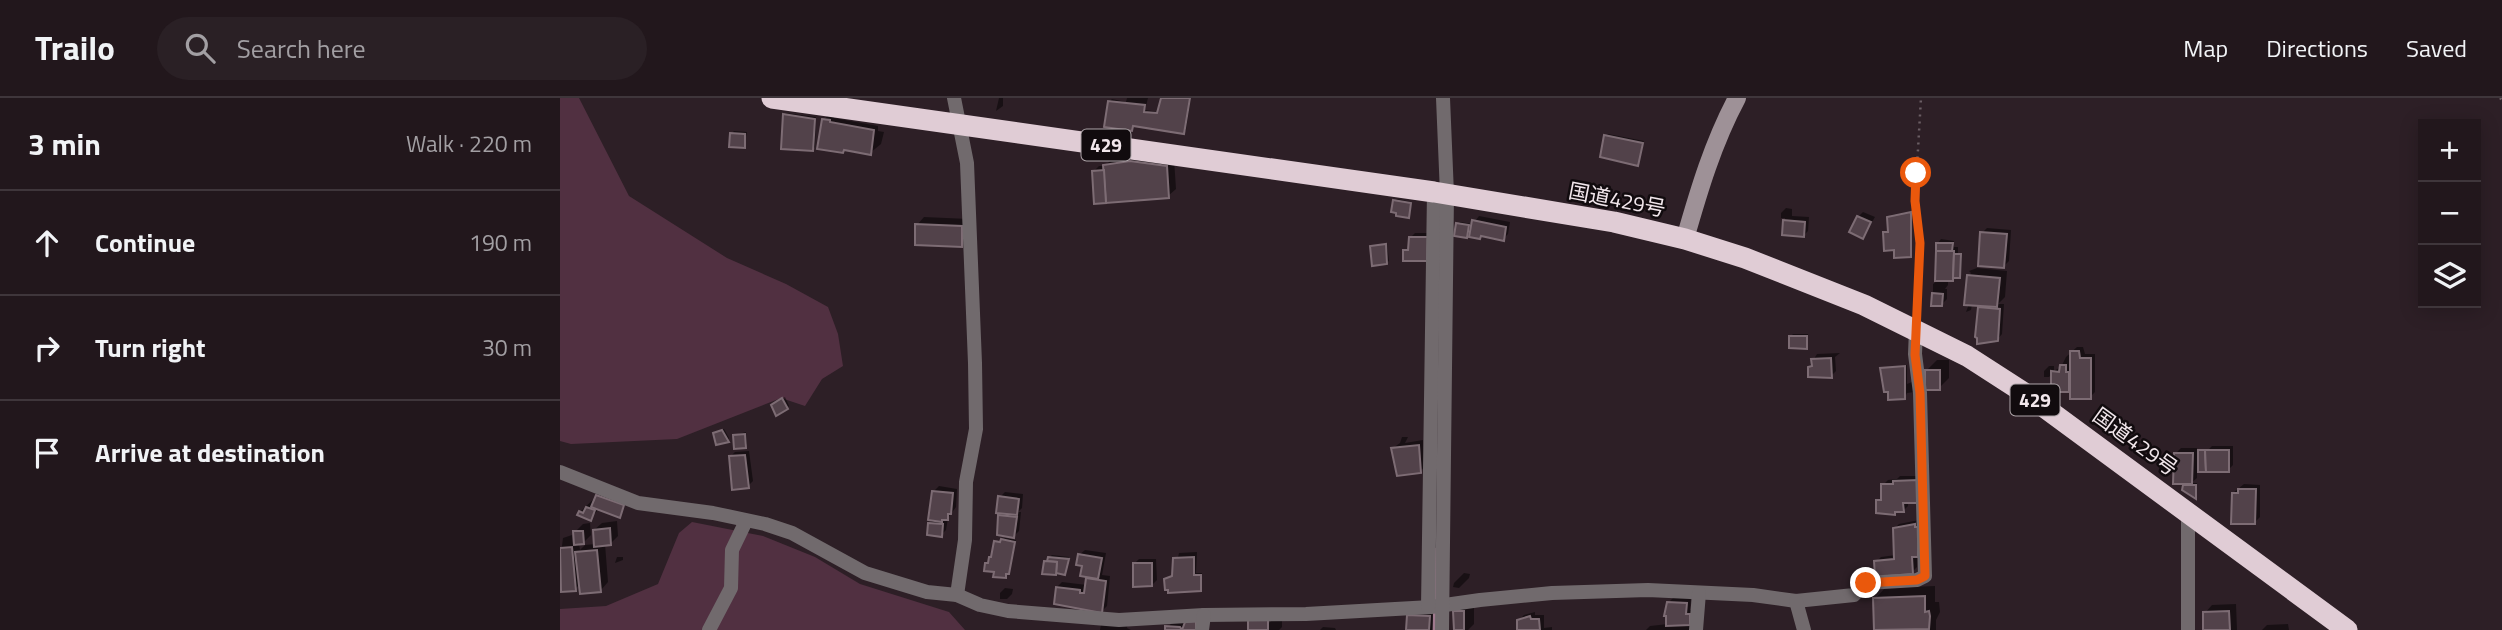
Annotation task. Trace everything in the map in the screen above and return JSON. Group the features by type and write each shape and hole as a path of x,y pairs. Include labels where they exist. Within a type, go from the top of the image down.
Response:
{"highway":[{"name":"国道429号","path":"772,98 1441,194 1614,222 1685,239 1808,281 1967,356 2029,396 2347,630"}],"main road":[{"path":"1685,239 1723,124 1737,98"}],"street":[{"path":"954,98 967,163 976,429 967,482 965,540 957,595"},
{"path":"1442,630 1435,606 1443,98"},
{"path":"560,472 638,503 713,513 765,524 792,533 865,573 927,592 957,595 980,605 1009,611 1119,620 1203,623 1435,606 1514,596 1576,592 1648,590 1753,595 1796,601 1854,595 1866,583 1917,580 1925,576 1921,407 1915,355 1916,330"},
{"path":"2188,630 2189,512"},
{"path":"709,630 732,588 732,550 746,522"},
{"path":"1696,630 1699,593"},
{"path":"1796,601 1804,630"}],"path":[{"path":"1916,330 1920,243 1915,201 1921,98"}],"shaded area":[{"path":"560,98 579,98 629,196 727,258 786,284 828,307 838,334 843,366 822,379 805,406 781,398 677,439 571,444 560,441"},
{"path":"692,522 763,536 815,557 860,584 949,612 965,630 560,630 560,609 606,606 658,584 679,533"}],"building":[{"path":"1161,98 1190,98 1184,134 1133,126 1132,131 1104,127 1108,101 1145,105 1144,112 1157,113"},
{"path":"783,114 815,119 813,151 781,149"},
{"path":"822,119 874,130 871,155 817,149"},
{"path":"730,133 745,134 745,148 729,147"},
{"path":"1604,135 1643,143 1638,166 1600,157"},
{"path":"1130,161 1167,166 1169,198 1106,203 1103,165"},
{"path":"1104,170 1106,203 1094,204 1092,171"},
{"path":"1393,200 1411,203 1409,218 1396,216 1396,213 1391,212"},
{"path":"1911,212 1911,257 1894,258 1894,250 1884,251 1883,232 1888,232 1887,217"},
{"path":"1857,216 1871,222 1863,239 1849,232"},
{"path":"1472,220 1506,227 1504,241 1481,236 1480,239 1469,237"},
{"path":"1783,220 1805,222 1804,237 1782,235"},
{"path":"1456,223 1469,225 1467,238 1454,236"},
{"path":"915,224 962,226 962,247 915,245"},
{"path":"1980,232 2007,234 2004,268 1978,266"},
{"path":"1409,237 1428,237 1427,261 1403,261 1403,250 1408,250"},
{"path":"1936,243 1953,243 1952,251 1936,251"},
{"path":"1386,244 1387,264 1372,266 1370,246"},
{"path":"1936,251 1954,251 1953,281 1935,281"},
{"path":"1954,254 1961,254 1960,278 1953,278"},
{"path":"1967,275 2000,278 1997,307 1964,305"},
{"path":"1932,293 1943,294 1942,306 1931,306"},
{"path":"1978,307 2000,309 1998,341 1977,344 1975,337"},
{"path":"1789,336 1807,336 1807,349 1789,348"},
{"path":"2070,351 2079,351 2080,358 2091,358 2091,399 2070,399"},
{"path":"1831,358 1832,378 1808,377 1808,367 1812,366 1811,359"},
{"path":"2060,365 2066,365 2066,372 2069,372 2069,392 2051,392 2051,371 2059,372"},
{"path":"1905,366 1905,399 1888,400 1880,368"},
{"path":"1925,370 1940,370 1940,390 1925,390"},
{"path":"782,398 788,409 776,416 771,405"},
{"path":"722,430 729,442 716,445 713,433"},
{"path":"745,434 746,448 734,449 733,435"},
{"path":"1419,445 1421,473 1397,476 1391,448"},
{"path":"2198,450 2205,450 2206,472 2198,472"},
{"path":"2205,450 2229,450 2229,472 2206,472"},
{"path":"2174,453 2193,453 2192,484 2173,484"},
{"path":"745,455 749,488 732,490 729,456"},
{"path":"1918,480 1919,503 1903,503 1904,512 1895,512 1895,515 1876,513 1876,500 1881,500 1881,484"},
{"path":"2183,485 2196,485 2196,499 2182,490"},
{"path":"2238,489 2256,489 2255,524 2231,524 2232,493 2238,493"},
{"path":"932,491 953,493 948,520 928,520"},
{"path":"596,495 624,505 620,518 591,507"},
{"path":"998,496 1019,499 1017,515 996,513"},
{"path":"586,507 595,510 591,521 577,515 579,511 583,513"},
{"path":"998,515 1017,517 1014,538 997,535"},
{"path":"928,523 943,524 942,537 927,535"},
{"path":"1915,524 1915,527 1919,527 1918,557 1912,557 1913,574 1875,577 1874,561 1894,559 1893,528"},
{"path":"610,528 611,545 594,547 593,530"},
{"path":"573,531 583,531 584,544 574,545"},
{"path":"1001,539 1015,542 1006,578 993,577 994,572 984,571 985,563 988,563 991,557 994,541 1000,542"},
{"path":"572,547 576,591 561,592 560,548"},
{"path":"597,550 601,592 580,594 575,552"},
{"path":"1078,554 1102,558 1098,579 1080,576 1082,566 1076,565"},
{"path":"1048,557 1069,559 1065,575 1056,573 1057,562 1047,561"},
{"path":"1194,557 1194,575 1201,575 1201,591 1168,593 1164,579 1172,576 1173,558"},
{"path":"1044,561 1057,562 1056,575 1042,574"},
{"path":"1133,563 1152,563 1152,586 1133,587"},
{"path":"1086,578 1106,581 1102,613 1054,604 1056,587 1084,593"},
{"path":"1925,596 1925,612 1929,611 1930,616 1929,629 1874,630 1873,598"},
{"path":"1667,602 1687,603 1686,614 1690,614 1690,625 1666,626 1664,616"},
{"path":"1453,611 1464,611 1464,630 1454,630"},
{"path":"2229,611 2230,630 2203,630 2203,612"},
{"path":"1407,615 1430,616 1429,630 1406,630"},
{"path":"1530,616 1531,619 1539,619 1540,630 1517,630 1517,620"},
{"path":"1248,620 1268,620 1268,630 1248,630"},
{"path":"1196,621 1196,630 1182,630 1185,622"},
{"path":"1165,626 1180,627 1182,630 1165,630"}],"waterway":[{"path":"1435,630 1436,550"}],"route":[{"path":"1866,583 1917,580 1925,576 1920,393 1915,355 1920,243 1915,201 1916,173"}]}
